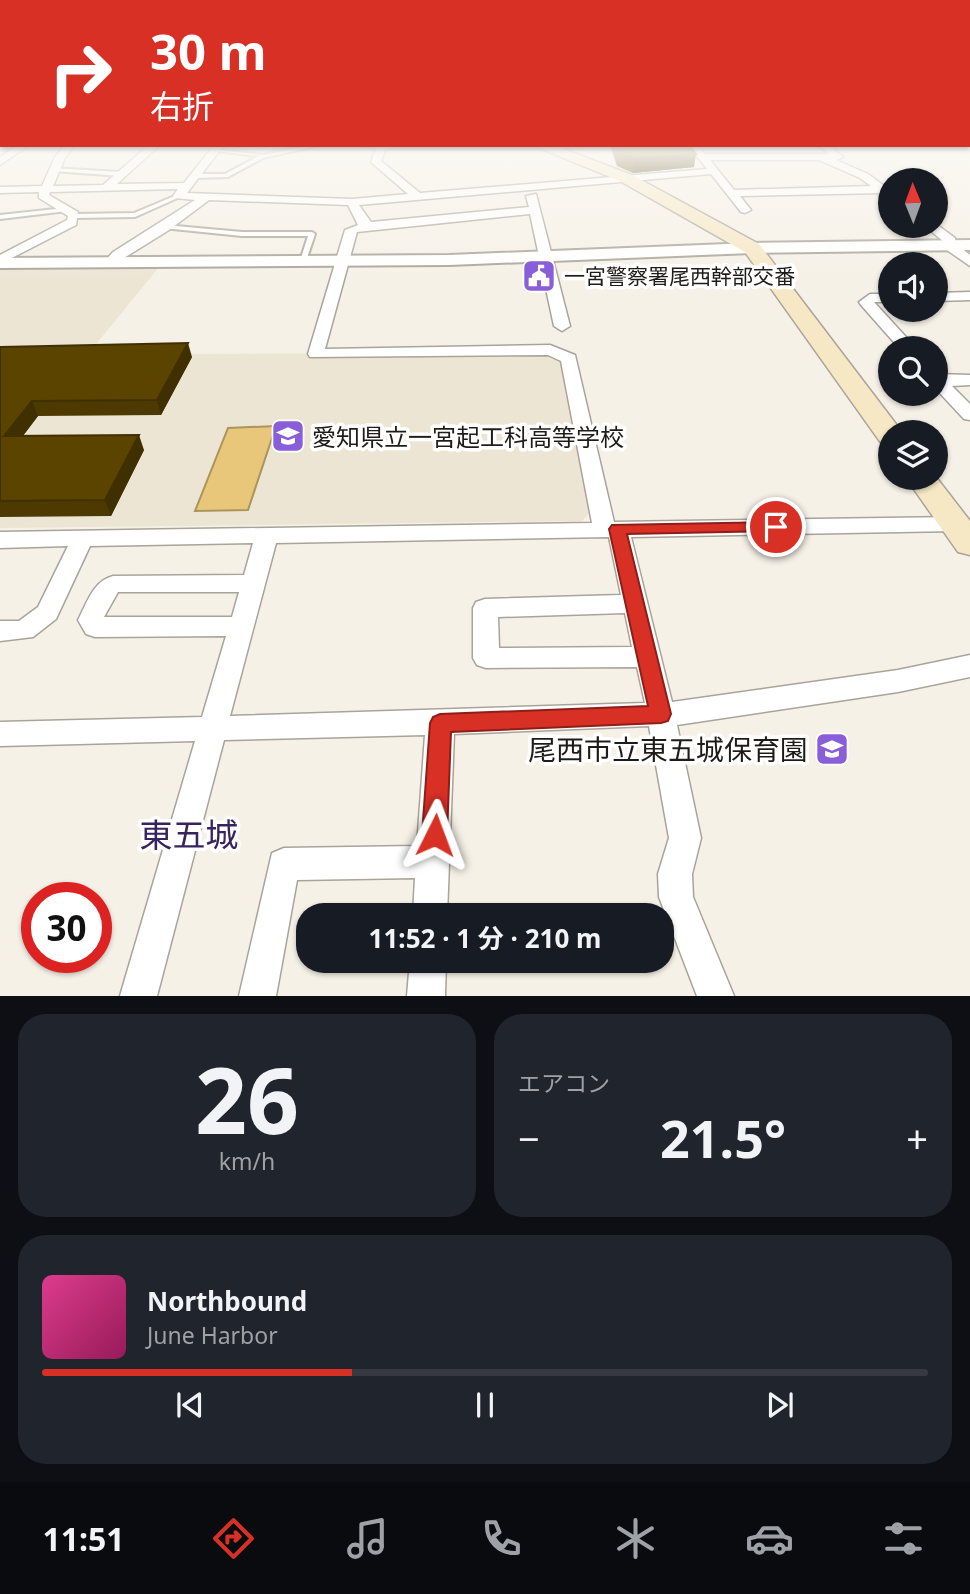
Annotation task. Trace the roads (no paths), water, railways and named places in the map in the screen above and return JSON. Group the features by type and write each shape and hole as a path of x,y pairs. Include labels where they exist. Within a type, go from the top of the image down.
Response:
{"main road":[{"path":"646,188 752,248 878,420"},
{"path":"930,490 962,534"}],"street":[{"path":"0,190 62,188"},
{"path":"135,188 183,191 208,196 352,202 514,188"},
{"path":"407,188 417,197"},
{"path":"531,188 562,326"},
{"path":"726,188 745,210"},
{"path":"0,262 66,227 70,213 44,198 46,189"},
{"path":"731,193 878,192"},
{"path":"111,262 208,196"},
{"path":"352,202 365,224 370,226"},
{"path":"535,210 351,230 316,354 550,350 569,358 611,529 635,604 661,714 685,838 678,856 674,889 716,996"},
{"path":"946,238 951,242 949,245"},
{"path":"949,245 970,262"},
{"path":"0,262 303,261 752,248 970,245"},
{"path":"948,297 970,296"},
{"path":"878,298 870,298 866,302 878,315"},
{"path":"884,322 897,336"},
{"path":"948,380 970,380"},
{"path":"948,392 970,415"},
{"path":"0,540 611,529 962,534"},
{"path":"138,996 267,535"},
{"path":"0,631 24,630 47,613 83,538"},
{"path":"242,626 95,627 90,620 106,589 113,584 253,583"},
{"path":"635,604 485,608 486,657 648,657"},
{"path":"0,734 440,723 684,713 872,685 970,666"},
{"path":"431,903 440,723"},
{"path":"257,996 284,864 433,862"},
{"path":"426,996 427,973"}],"lane":[{"path":"0,217 70,213 135,215 183,191"},
{"path":"166,227 242,234 312,234 303,261"}],"place":[{"name":"一宮警察署尾西幹部交番","path":"539,276"},
{"name":"愛知県立一宮起工科高等学校","path":"288,436"},
{"name":"尾西市立東五城保育園","path":"832,749"}],"district":[{"name":"東五城","path":"189,834"}]}
